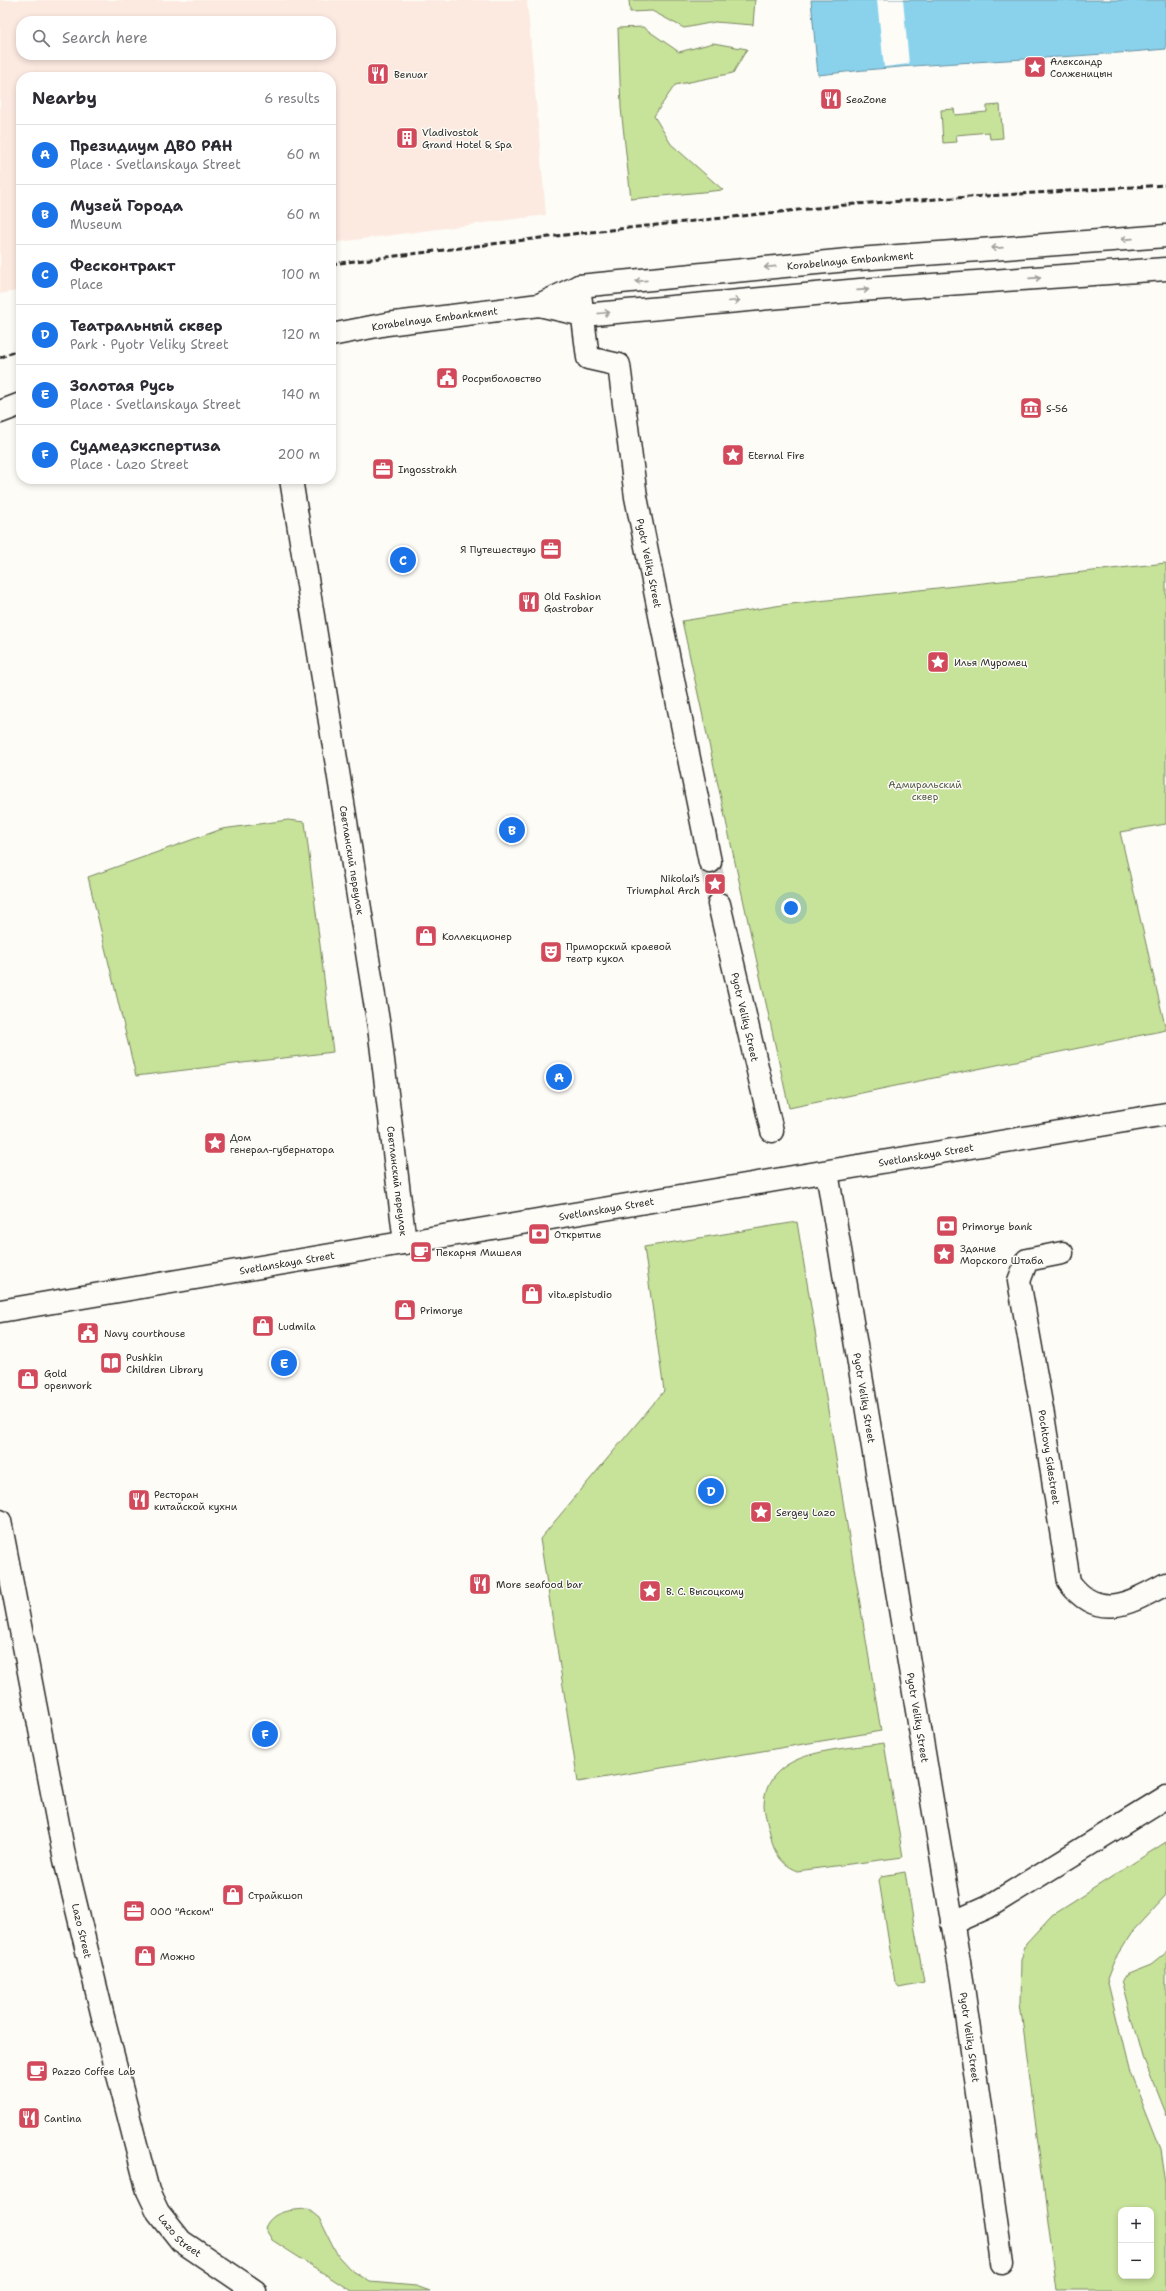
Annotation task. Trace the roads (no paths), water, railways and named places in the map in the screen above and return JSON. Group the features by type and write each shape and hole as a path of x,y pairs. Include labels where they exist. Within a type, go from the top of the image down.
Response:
{"main road":[{"name":"Korabelnaya Embankment","path":"336,334 387,324 539,305 579,286 858,259 1166,236"},
{"name":"Korabelnaya Embankment","path":"539,305 583,315 860,290 1166,269"},
{"name":"Pyotr Veliky Street","path":"579,286 588,358 619,365 638,504 710,862"},
{"path":"0,412 16,406"},
{"name":"Светланский переулок","path":"292,484 379,1026 405,1243"},
{"name":"Pyotr Veliky Street","path":"719,904 772,1131"},
{"name":"Svetlanskaya Street","path":"0,1311 1166,1114"},
{"name":"Pyotr Veliky Street","path":"827,1172 962,1980 1002,2263"},
{"name":"Pochtovy Sidestreet","path":"1062,1253 1027,1260 1019,1281 1043,1415 1069,1582 1086,1601 1115,1606 1134,1601 1166,1584"},
{"name":"Lazo Street","path":"0,1521 65,1860 102,2017 148,2191 158,2212 181,2241 255,2291"},
{"path":"952,1923 988,1907 1166,1797"}],"water":[{"path":"811,0 1166,0 1166,49 862,70 818,75"}],"tunnel":[{"path":"710,862 719,904"}],"railway":[{"path":"336,263 581,233 855,204 1166,185"},
{"path":"0,358 16,350"}],"place":[{"name":"Александр Солженицын","path":"1035,67"},
{"name":"Benuar","path":"378,74"},
{"name":"SeaZone","path":"831,99"},
{"name":"Vladivostok Grand Hotel & Spa","path":"407,138"},
{"name":"Росрыболовство","path":"447,378"},
{"name":"S-56","path":"1031,408"},
{"name":"Eternal Fire","path":"733,455"},
{"name":"Ingosstrakh","path":"383,469"},
{"name":"Я Путешествую","path":"551,549"},
{"name":"Фесконтракт","path":"403,560"},
{"name":"Old Fashion Gastrobar","path":"529,602"},
{"name":"Илья Муромец","path":"938,662"},
{"name":"Музей Города","path":"512,830"},
{"name":"Nikolai’s Triumphal Arch","path":"715,884"},
{"name":"Коллекционер","path":"426,936"},
{"name":"Приморский краевой театр кукол","path":"551,952"},
{"name":"Президиум ДВО РАН","path":"559,1077"},
{"name":"Дом генерал-губернатора","path":"215,1143"},
{"name":"Primorye bank","path":"947,1226"},
{"name":"Открытие","path":"539,1234"},
{"name":"Пекарня Мишеля","path":"421,1252"},
{"name":"Здание Морского Штаба","path":"944,1254"},
{"name":"vita.epistudio","path":"532,1294"},
{"name":"Primorye","path":"405,1310"},
{"name":"Ludmila","path":"263,1326"},
{"name":"Navy courthouse","path":"88,1333"},
{"name":"Pushkin Children Library","path":"111,1363"},
{"name":"Золотая Русь","path":"284,1363"},
{"name":"Gold openwork","path":"28,1379"},
{"name":"Театральный сквер","path":"711,1491"},
{"name":"Ресторан китайской кухни","path":"139,1500"},
{"name":"Sergey Lazo","path":"761,1512"},
{"name":"More seafood bar","path":"480,1584"},
{"name":"В. С. Высоцкому","path":"650,1591"},
{"name":"Судмедэкспертиза","path":"265,1734"},
{"name":"Страйкшоп","path":"233,1895"},
{"name":"ООО \"Аском\"","path":"134,1911"},
{"name":"Можно","path":"145,1956"},
{"name":"Pazzo Coffee Lab","path":"37,2071"},
{"name":"Cantina","path":"29,2118"}],"park label":[{"name":"Адмиральский сквер","path":"925,790"}]}
